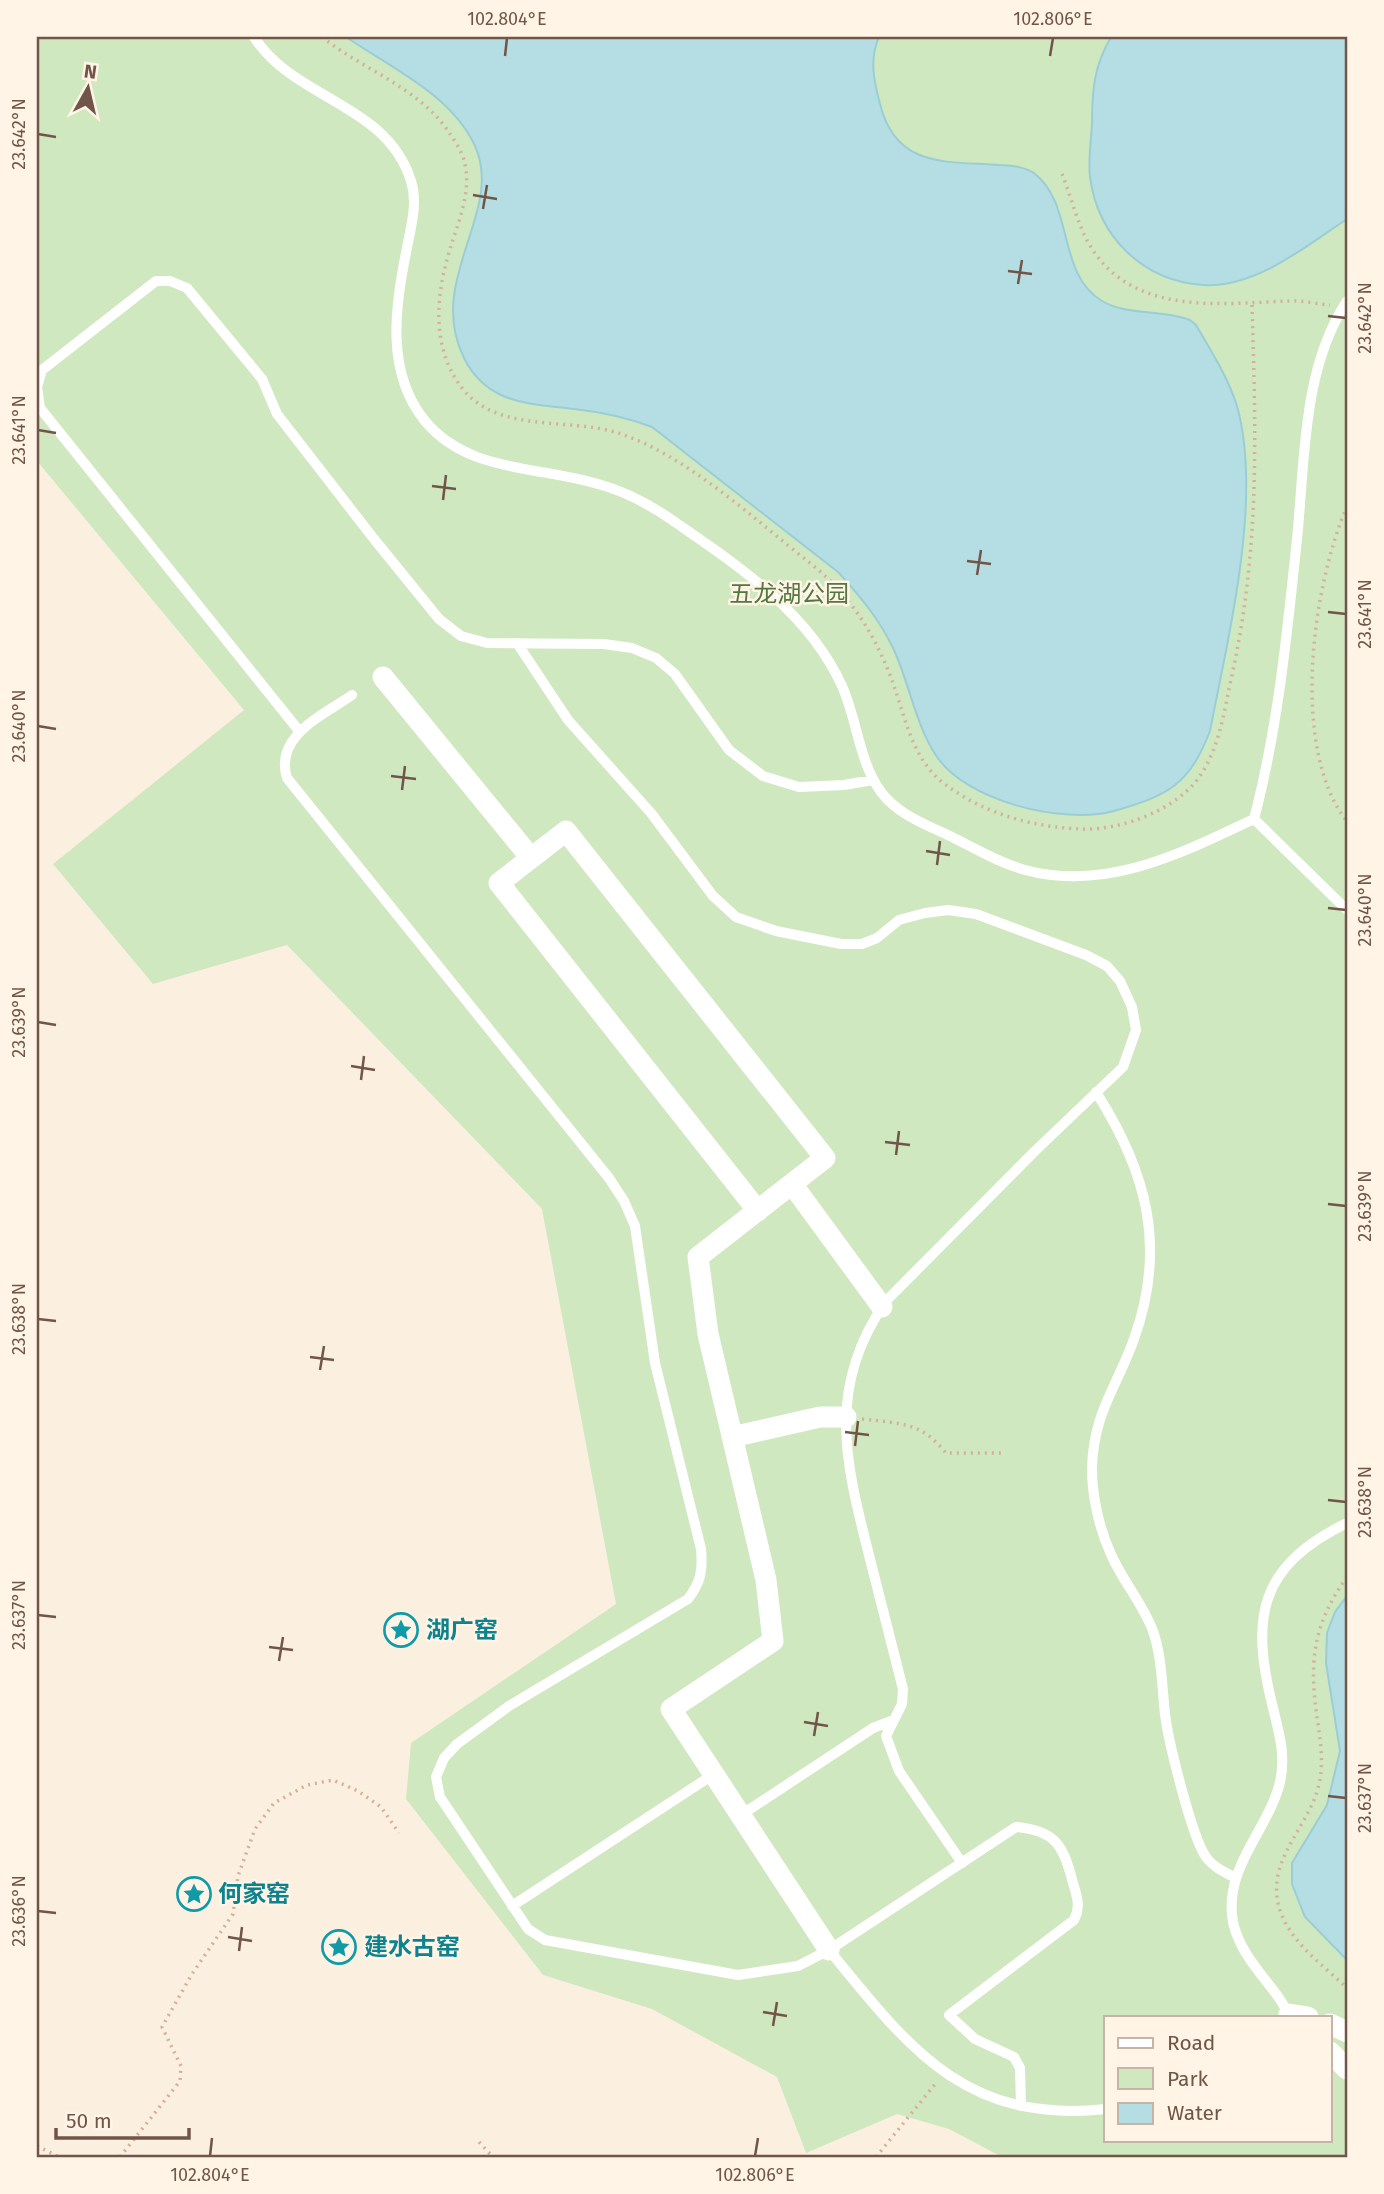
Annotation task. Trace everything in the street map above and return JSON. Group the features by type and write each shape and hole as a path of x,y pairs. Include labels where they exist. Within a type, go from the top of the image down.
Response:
{"street":[{"path":"383,677 531,858"},
{"path":"758,1211 499,883 566,831 825,1158 758,1211 698,1257 708,1334 766,1580 773,1641 671,1709 829,1950"},
{"path":"792,1184 882,1307"},
{"path":"732,1437 820,1417 846,1417"},
{"path":"1332,2054 1347,2069"}],"lane":[{"path":"254,37 275,62 373,124 397,152 410,176 414,214 398,289 396,331 404,384 426,422 450,443 480,459 579,478 637,499 672,519 764,586 811,635 834,670 850,706 873,779 884,796 902,813 1003,863 1062,877 1096,876 1141,867 1169,858 1254,820"},
{"path":"300,732 40,408 37,387 42,370 156,281 170,281 187,288 262,379 277,414 431,609 461,636 487,643 618,645 645,652 675,674 738,759 778,783 799,787 827,786 873,779"},
{"path":"1254,820 1282,676 1312,396 1324,347 1345,304"},
{"path":"517,643 568,720 651,813 713,896 736,916 776,931 841,944 862,944 877,938 899,920 947,910 975,914 1086,955 1107,966 1132,1007 1136,1030 1123,1067 882,1307 859,1350 846,1417 848,1472 903,1689 902,1704 891,1721 886,1736 899,1771 962,1863"},
{"path":"352,695 300,732 286,748 282,763 287,778 609,1178 624,1201 635,1226 655,1363 701,1549 703,1570 699,1586 688,1599 509,1706 444,1758 436,1777 440,1797 528,1929 545,1940 715,1973 769,1973 798,1966 829,1950 1016,1827 1036,1830 1053,1839 1065,1852 1079,1903 1077,1914 1070,1925 949,2015 975,2039 1014,2057 1020,2068 1021,2106"},
{"path":"1254,820 1347,910"},
{"path":"1097,1092 1120,1129 1140,1176 1151,1253 1145,1302 1134,1340 1107,1393 1096,1430 1092,1470 1098,1513 1110,1552 1139,1599 1153,1632 1160,1661 1165,1718 1197,1836 1206,1858 1236,1878"},
{"path":"1294,2016 1252,1966 1238,1942 1231,1913 1236,1878 1275,1797 1282,1769 1280,1735 1267,1682 1267,1601 1277,1577 1293,1556 1315,1539 1347,1523"},
{"path":"741,1815 873,1728 891,1721"},
{"path":"512,1906 714,1774"},
{"path":"829,1950 904,2039 944,2073 978,2091 1021,2106 1064,2111 1104,2109"}],"path":[{"path":"322,37 427,108 448,131 461,152 465,164 465,197 444,275 438,326 446,363 466,393 481,406 502,416 604,429 656,448 683,465 815,567 846,597 879,649 915,745 936,776 985,808 1027,823 1060,828 1105,828 1156,811 1185,794 1205,768 1217,743 1243,622 1252,549 1257,477 1252,305"},
{"path":"1062,174 1088,242 1105,264 1126,282 1149,295 1170,300 1252,305 1290,300 1345,304"},
{"path":"1347,506 1321,604 1312,687 1313,727 1318,762 1332,799 1347,822"},
{"path":"846,1417 917,1426 932,1436 946,1452 1004,1453"},
{"path":"1347,1577 1331,1600 1315,1646 1313,1694 1322,1759 1318,1790 1281,1862 1277,1895 1281,1915 1292,1935 1347,1988"},
{"path":"120,2157 180,2081 181,2066 162,2027 192,1974 233,1914 238,1876 255,1829 274,1803 307,1785 333,1780 358,1791 381,1807 399,1833"},
{"path":"876,2157 944,2073"},
{"path":"478,2141 492,2157"},
{"path":"37,2146 59,2157"}],"green space":[{"name":"五龙湖公园","path":"37,37 1347,37 1347,2157 1002,2157 949,2129 897,2114 806,2153 777,2077 652,2009 543,1975 406,1799 411,1743 616,1604 542,1209 287,945 153,984 53,864 244,710 37,461"}],"water":[{"path":"346,37 879,37 873,62 876,87 887,125 898,140 925,157 959,163 1012,166 1034,173 1047,187 1055,203 1071,257 1088,289 1112,306 1190,320 1196,325 1219,364 1237,406 1244,443 1246,483 1240,568 1210,731 1185,776 1163,793 1114,811 1069,815 1016,805 968,785 949,771 935,754 922,729 888,639 869,609 838,572 652,427 604,413 518,401 495,392 484,384 464,358 455,329 453,301 480,196 482,171 475,146 465,128 436,97"},
{"path":"1111,37 1347,37 1347,219 1280,263 1242,280 1203,285 1181,282 1143,265 1113,236 1095,199 1090,177 1094,89 1101,58"},
{"path":"1347,1596 1347,1960 1305,1917 1292,1884 1292,1863 1327,1805 1340,1751 1326,1663 1327,1633 1335,1612"}],"place":[{"name":"湖广窑","path":"401,1630"},
{"name":"何家窑","path":"194,1894"},
{"name":"建水古窑","path":"339,1947"}]}
